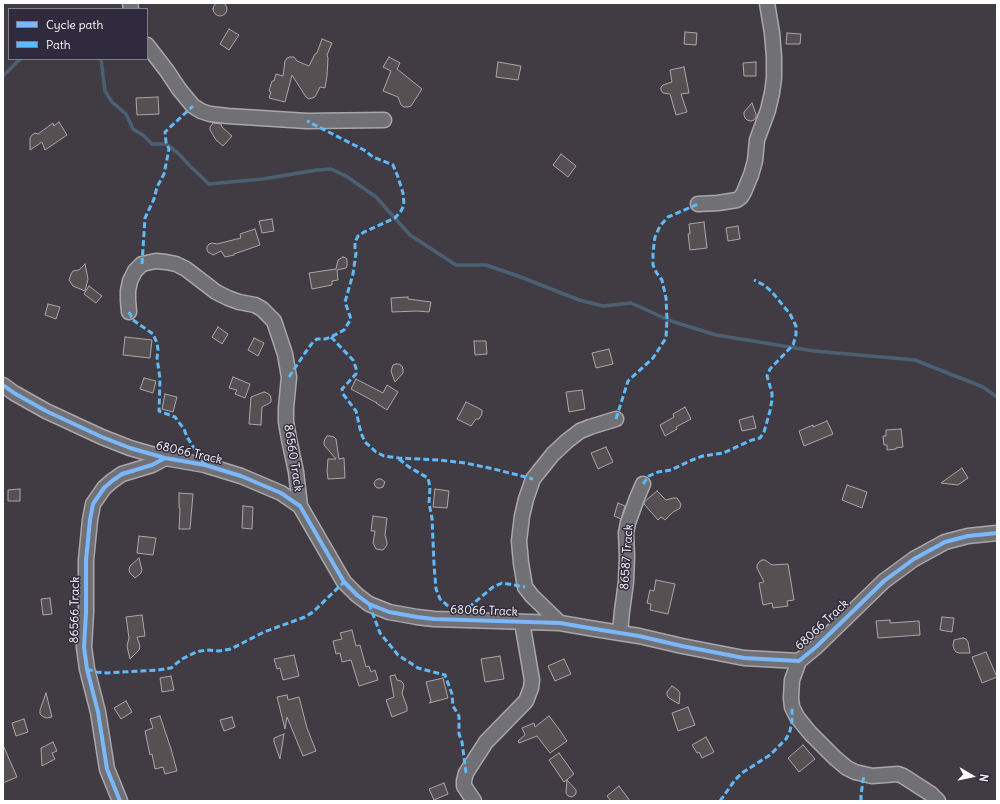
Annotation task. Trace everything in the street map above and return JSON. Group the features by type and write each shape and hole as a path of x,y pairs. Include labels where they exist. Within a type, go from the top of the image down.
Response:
{"street":[{"path":"698,204 737,200 744,192 751,175 755,161 757,140 768,110 774,78 772,33 767,3"},
{"path":"148,46 167,71 179,90 193,106 210,114 307,121 384,120"},
{"name":"86560 Track","path":"129,312 128,291 130,281 135,271 142,264 156,261 176,264 186,269 216,292 228,298 255,305 262,309 274,322 285,354 289,377 286,422 297,477 300,506"},
{"name":"68066 Track","path":"3,385 46,411 102,437 130,448 165,458 205,465 241,476 281,492 300,506 344,582 357,595 369,604 389,612 417,617 434,619 560,622 638,636 744,658 798,661 816,647 884,581 914,559 945,542 968,536 997,533"},
{"path":"560,622 532,596 525,586 519,541 526,499 533,479 553,454 567,441 580,431 616,419"},
{"name":"86566 Track","path":"120,801 107,769 98,712 87,669 84,647 86,560 90,520 93,504 104,488 112,481 122,474 152,465 165,458"},
{"name":"86587 Track","path":"620,633 628,556 626,533 643,484"},
{"path":"474,801 464,786 466,773 486,742 526,701 529,696 532,680 522,622"},
{"path":"798,661 792,680 792,707 797,717 815,738 847,768 855,772 872,776 898,774 904,776 931,794 938,801"}],"building":[{"path":"220,2 225,4 227,9 225,14 220,16 215,14 213,9 215,4"},
{"path":"229,29 239,35 229,50 220,44"},
{"path":"685,32 697,33 696,45 684,44"},
{"path":"787,33 801,34 800,44 786,44"},
{"path":"322,39 332,43 327,55 327,76 325,88 320,87 315,97 309,99 306,97 292,75 285,102 269,98 271,92 269,91 272,81 274,81 276,74 283,76 285,61 287,58 294,57 297,61 309,66 317,53"},
{"path":"389,57 400,63 397,69 422,89 411,106 404,107 401,105 398,97 383,91 391,71 383,67"},
{"path":"498,62 521,66 518,80 496,77"},
{"path":"756,62 756,76 744,76 743,63"},
{"path":"684,67 689,93 681,94 687,112 676,115 670,94 663,93 661,87 672,82 670,70"},
{"path":"158,97 159,114 137,115 136,98"},
{"path":"752,103 756,117 751,121 745,118 744,112"},
{"path":"59,122 67,135 45,150 42,142 30,150 30,138 32,135 35,133 38,134 53,123 54,126"},
{"path":"213,123 221,124 222,127 232,136 223,146 216,140 210,130"},
{"path":"561,154 576,166 568,177 553,165"},
{"path":"272,219 274,231 262,233 259,221"},
{"path":"704,222 707,248 690,250 688,234 690,234 689,224"},
{"path":"738,226 740,239 728,241 726,228"},
{"path":"255,229 260,245 225,257 221,251 213,255 207,250 209,244 217,244 241,238 240,234"},
{"path":"343,257 347,260 347,266 346,268 337,270 338,280 332,281 332,285 312,289 309,273 336,269 338,260"},
{"path":"85,264 88,279 85,291 73,286 69,280 73,271 79,270"},
{"path":"89,286 102,296 96,303 84,294"},
{"path":"408,297 408,299 431,302 429,312 392,312 391,298"},
{"path":"48,304 60,307 56,319 45,315"},
{"path":"218,327 228,334 222,344 212,337"},
{"path":"125,337 152,340 150,358 123,355"},
{"path":"254,338 264,343 258,356 248,350"},
{"path":"474,341 486,341 487,354 475,355"},
{"path":"609,349 613,364 596,368 592,353"},
{"path":"396,364 402,366 403,373 395,382 391,371 393,365"},
{"path":"233,377 250,384 245,398 235,394 237,390 229,388"},
{"path":"144,378 156,381 153,393 140,389"},
{"path":"356,379 383,393 387,385 398,392 387,410 351,389"},
{"path":"582,390 585,409 569,412 566,392"},
{"path":"264,392 270,395 271,402 262,407 261,425 249,424 251,397"},
{"path":"165,394 177,397 173,412 162,409"},
{"path":"466,402 482,410 482,414 479,419 476,419 471,426 457,419"},
{"path":"685,407 691,419 676,427 677,429 665,436 660,425 674,417 673,414"},
{"path":"753,416 756,428 742,431 739,420"},
{"path":"827,421 833,434 804,446 799,431"},
{"path":"901,429 903,447 887,450 887,445 884,445 883,436 886,436 886,430"},
{"path":"327,436 334,437 336,439 339,459 344,458 345,478 328,479 328,459 336,459 324,445"},
{"path":"606,447 613,462 598,469 591,453"},
{"path":"962,468 968,478 958,485 941,483"},
{"path":"378,479 385,482 383,487 377,488 375,486 374,483"},
{"path":"847,485 867,492 862,508 842,500"},
{"path":"20,489 20,501 8,501 8,490"},
{"path":"435,489 449,491 447,508 433,507"},
{"path":"657,491 666,500 677,498 681,504 680,508 673,512 665,520 661,517 658,520 644,504 644,502"},
{"path":"179,493 193,494 190,529 179,529"},
{"path":"618,503 625,506 621,519 614,516"},
{"path":"243,506 253,507 252,529 242,528"},
{"path":"373,516 387,518 385,535 387,545 383,550 376,549 373,543 375,531 371,531"},
{"path":"139,536 156,538 153,555 137,553"},
{"path":"139,558 142,570 141,573 135,578 129,570 130,566"},
{"path":"762,560 765,560 772,565 788,564 794,600 787,601 788,606 773,608 772,603 763,605 759,583 764,582 757,568 757,565"},
{"path":"656,580 675,584 668,614 650,610 651,604 647,603 650,590 654,591"},
{"path":"50,598 52,614 43,615 41,599"},
{"path":"142,615 145,636 137,637 140,646 139,650 130,659 127,646 129,638 126,617"},
{"path":"942,617 954,618 952,632 940,630"},
{"path":"890,620 890,623 919,621 920,635 878,638 876,621"},
{"path":"352,630 356,646 360,645 366,667 369,666 371,672 375,670 378,680 359,686 351,660 342,662 340,653 336,654 333,641 342,639 340,633"},
{"path":"963,638 968,642 970,653 959,653 954,649 954,640"},
{"path":"986,652 997,677 982,683 972,657"},
{"path":"294,655 299,676 283,680 280,668 277,669 274,659"},
{"path":"500,656 504,679 485,682 481,659"},
{"path":"564,659 571,674 555,681 548,666"},
{"path":"395,675 397,680 401,681 404,686 402,693 407,711 392,717 386,700 394,697 390,676"},
{"path":"171,676 174,690 162,692 160,678"},
{"path":"443,678 448,698 429,703 431,701 426,682"},
{"path":"672,686 680,693 679,704 667,695 667,692"},
{"path":"46,693 52,717 46,718 40,714 40,710"},
{"path":"287,695 288,700 299,697 307,728 316,751 303,756 287,717 285,729 277,697"},
{"path":"126,701 132,712 121,719 114,708"},
{"path":"688,707 695,725 678,731 672,713"},
{"path":"160,716 177,771 165,774 163,767 155,769 152,754 150,755 145,731 153,728 150,719"},
{"path":"549,716 567,741 550,753 537,736 519,743 518,741 525,735 522,728 534,723 535,727"},
{"path":"232,717 235,727 224,731 220,720"},
{"path":"24,719 28,732 16,736 12,723"},
{"path":"284,734 280,759 274,738"},
{"path":"706,737 714,752 702,758 699,752 697,753 692,745"},
{"path":"53,742 57,751 52,753 55,759 42,766 41,748"},
{"path":"3,745 17,777 3,783"},
{"path":"803,745 815,759 799,772 788,758"},
{"path":"559,753 574,774 564,782 549,760"},
{"path":"567,780 576,790 575,795 572,797 568,796 566,793"},
{"path":"444,783 448,794 434,800 429,789"},
{"path":"619,786 630,801 611,801 607,796"}],"waterway":[{"path":"3,76 20,60"},
{"path":"101,60 105,91 112,102 126,114 133,129 143,135 152,144 166,144 178,153 209,184 263,179 331,169 346,176 376,197 410,235 456,265 486,265 579,300 603,306 631,303 671,321 716,335 814,351 915,360 983,387 997,397"}],"marked path":[{"path":"142,264 145,218 154,199 157,187 164,174 169,149 166,142 165,132 193,106"},
{"path":"289,377 313,342 317,339 331,337 344,330 351,319 345,302 353,274 356,253 355,242 358,236 395,218 404,205 403,193 393,165 373,157 364,150 307,121"},
{"path":"616,419 628,381 653,358 666,338 666,298 662,280 653,265 655,237 660,226 668,217 698,204"},
{"path":"643,484 649,476 658,472 671,470 703,456 723,453 760,438 764,432 772,400 772,393 767,376 770,369 793,345 796,335 796,326 790,314 772,292 764,285 754,280"},
{"path":"129,312 133,320 153,334 157,343 157,358 160,379 159,411 175,417 184,429 187,437 205,465"},
{"path":"331,337 353,360 356,368 356,374 342,389 343,394 356,411 361,433 365,442 376,452 384,456 399,458 465,463 533,479"},
{"path":"399,459 409,467 428,478 430,487 429,503 432,518 436,589 440,599 449,607 456,609 469,607 493,587 502,583 525,587"},
{"path":"87,669 107,673 158,670 171,668 182,659 196,652 231,649 264,632 305,617 313,612 344,582"},
{"path":"369,604 380,633 398,655 418,668 445,675 452,694 453,706 459,716 459,734 462,742 466,773"},
{"path":"720,801 742,773 770,755 786,739 790,731 792,721 792,707"},
{"path":"861,801 864,774"}],"cycle path":[{"path":"3,385 46,411 102,437 130,448 165,458 205,465 241,476 281,493 300,506 344,582 357,595 369,604 389,612 417,617 434,619 560,623 639,636 744,658 799,661 816,647 884,581 914,559 945,542 968,536 997,533"},
{"path":"120,801 107,769 98,712 87,669 84,647 86,560 90,520 93,504 104,488 112,481 122,474 152,465 165,458"}]}
